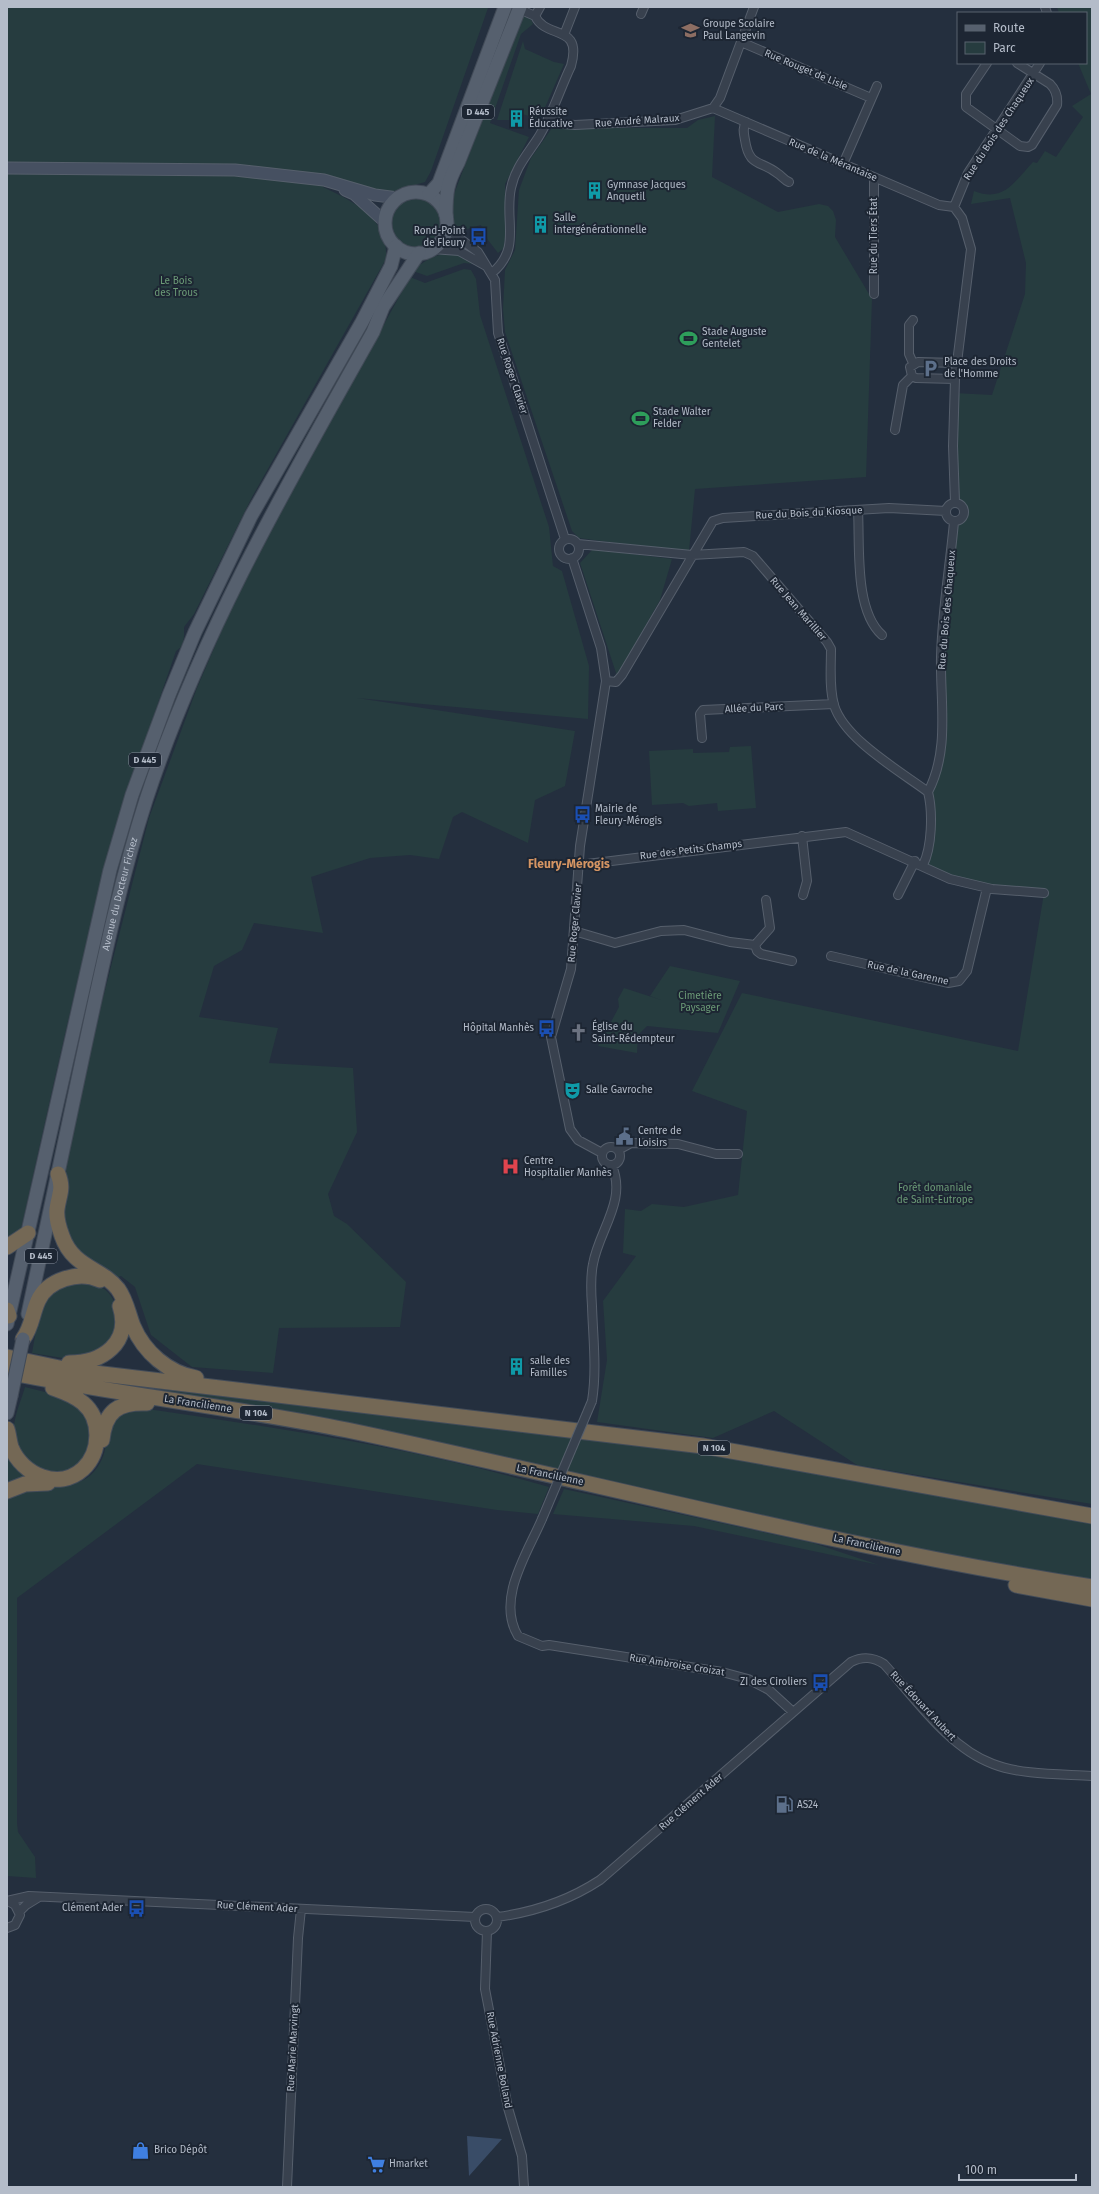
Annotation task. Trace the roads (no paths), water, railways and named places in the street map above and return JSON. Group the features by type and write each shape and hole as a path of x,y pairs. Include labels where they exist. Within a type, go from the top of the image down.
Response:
{"highway":[{"path":"58,1174 62,1185 57,1210 62,1237 68,1249 85,1266 110,1280 118,1289 124,1298 134,1328 153,1355 170,1369 189,1377 204,1380 216,1388"},
{"path":"7,1247 28,1233"},
{"path":"23,1339 30,1330 38,1300 45,1291 53,1285 63,1280 85,1276 105,1283 118,1300 121,1309 123,1320 116,1341 110,1350 99,1358 53,1367"},
{"name":"La Francilienne","path":"10,1366 53,1367 703,1446 1092,1516"},
{"name":"La Francilienne","path":"10,1366 37,1378 245,1411 346,1430 899,1552 1004,1573 1092,1587"},
{"path":"7,1429 11,1447 23,1466 34,1475 46,1479 63,1478 74,1475 89,1462 97,1441 97,1428 89,1410 72,1395 54,1388 37,1378"},
{"path":"7,1491 25,1484 63,1482 76,1478 93,1464 101,1447 103,1429 116,1409 128,1404 152,1403 165,1399"},
{"path":"899,1552 913,1562 1092,1600"}],"main road":[{"name":"D 445","path":"429,194 439,183 505,7"},
{"name":"D 445","path":"447,220 446,192 450,177 460,157 519,8"},
{"path":"7,168 235,170 324,180 375,195 398,198"},
{"path":"324,180 354,194 385,222"},
{"path":"419,192 429,194 440,203 447,220 445,235 432,249 419,253 402,250 396,246 386,231 385,222 391,205 398,198 408,193 419,192"},
{"name":"D 445","path":"8,1317 110,870 132,795 169,695 195,632 251,516 362,322 393,263 396,246"},
{"name":"Avenue du Docteur Fichez","path":"58,1174 112,922 146,801 182,701 215,624 267,523 373,332 383,307 419,253"},
{"name":"D 445","path":"10,1366 23,1339 58,1174"},
{"path":"7,1413 10,1396 10,1366"}],"street":[{"path":"480,74 498,7"},
{"path":"535,16 540,7"},
{"path":"564,35 574,7"},
{"path":"713,108 720,98 754,7"},
{"path":"432,249 459,251 476,260 491,271 506,258 510,249 510,203 516,171 538,138 548,117 571,66 574,46 564,35 538,22 535,16 519,8"},
{"name":"Rue Rouget de Lisle","path":"741,42 871,98"},
{"path":"986,64 966,94 966,107 997,130 1024,147 1032,145 1057,105 1058,99 1054,88 1019,64"},
{"name":"Rue du Bois des Chaqueux","path":"954,207 968,172 1039,64"},
{"path":"843,164 877,86"},
{"name":"Rue André Malraux","path":"548,117 563,124 675,120 713,108"},
{"name":"Rue de la Mérantaise","path":"713,108 939,205 954,207"},
{"path":"746,122 743,131 746,150 753,162 777,173 789,182"},
{"name":"Rue du Tiers État","path":"874,294 874,181 876,178"},
{"path":"954,207 962,218 971,250 956,363 953,446 955,502"},
{"name":"Rue Roger Clavier","path":"447,220 451,232 478,252 491,271 496,290 498,333 565,539"},
{"path":"913,320 909,325 909,354 913,363"},
{"path":"913,363 956,363"},
{"path":"912,376 910,367 913,363"},
{"path":"912,376 916,378 955,379"},
{"path":"895,430 903,384 912,376"},
{"path":"955,502 964,508 964,514 962,518 954,522 949,519 946,511 950,503 955,502"},
{"name":"Rue du Bois du Kiosque","path":"692,555 709,525 718,519 889,508 946,511"},
{"path":"858,510 863,599 874,628 882,635"},
{"name":"Rue du Bois des Chaqueux","path":"928,792 936,769 943,735 941,657 954,522"},
{"path":"565,539 574,540 578,544 577,554 572,558 564,557 559,552 560,545 565,539"},
{"name":"Rue Jean Marillier","path":"578,544 692,555 744,552 753,556 827,642 831,649 834,704 844,724 854,735 928,792"},
{"path":"606,681 616,682 622,675 692,555"},
{"name":"Rue Roger Clavier","path":"572,558 601,648 606,681 581,841 571,969 551,1037 551,1045 572,1133 584,1144 602,1153 602,1160 605,1164 612,1166 617,1183 612,1212 594,1255 591,1289 595,1378 592,1400"},
{"name":"Allée du Parc","path":"702,738 700,714 703,710 834,704"},
{"path":"898,894 930,847 930,799 928,792"},
{"name":"Rue des Petits Champs","path":"579,866 802,836 846,832 919,863 950,879 987,888 1044,893"},
{"path":"802,836 807,881 803,895"},
{"name":"Rue de la Garenne","path":"831,956 948,983 959,981 967,972 987,888"},
{"path":"755,945 770,928 766,900"},
{"path":"574,932 615,943 669,929 684,930 730,942 755,945"},
{"path":"755,945 757,951 761,954 792,961"},
{"path":"602,1153 610,1147 618,1150 631,1144 678,1144 716,1154 738,1154"},
{"path":"612,1166 619,1161 620,1157 618,1150"},
{"name":"Rue Ambroise Croizat","path":"592,1400 513,1585 510,1613 518,1636 542,1646 549,1645 722,1672 748,1678 769,1690 793,1712"},
{"name":"Rue Clément Ader","path":"497,1917 549,1906 582,1891 600,1880 851,1662 860,1658 869,1658"},
{"name":"Rue Édouard Aubert","path":"869,1658 877,1659 884,1664 951,1738 974,1756 993,1765 1013,1770 1092,1776"},
{"path":"7,1928 18,1922 19,1912 26,1905 40,1896"},
{"name":"Rue Clément Ader","path":"8,1901 24,1897 40,1896 475,1917"},
{"name":"Rue Clément Ader","path":"8,1901 15,1904 19,1912"},
{"path":"486,1908 493,1910 497,1917 495,1926 487,1931 477,1927 475,1917 478,1911 486,1908"},
{"name":"Rue Marie Marvingt","path":"287,2187 298,1938 301,1909"},
{"name":"Rue Adrienne Bolland","path":"487,1931 485,1989 508,2108 522,2156 524,2187"}],"water":[{"path":"467,2136 502,2139 469,2176"}],"place":[{"name":"Groupe Scolaire Paul Langevin","path":"690,30"},
{"name":"Réussite Éducative","path":"516,118"},
{"name":"Gymnase Jacques Anquetil","path":"594,191"},
{"name":"Salle intergénérationnelle","path":"541,224"},
{"name":"Rond-Point de Fleury","path":"478,237"},
{"name":"Stade Auguste Gentelet","path":"689,338"},
{"name":"Place des Droits de l'Homme","path":"931,368"},
{"name":"Stade Walter Felder","path":"640,418"},
{"name":"Mairie de Fleury-Mérogis","path":"582,815"},
{"name":"Hôpital Manhès","path":"547,1028"},
{"name":"Église du Saint-Rédempteur","path":"579,1033"},
{"name":"Salle Gavroche","path":"573,1090"},
{"name":"Centre de Loisirs","path":"625,1137"},
{"name":"Centre Hospitalier Manhès","path":"511,1167"},
{"name":"salle des Familles","path":"517,1367"},
{"name":"ZI des Ciroliers","path":"820,1682"},
{"name":"AS24","path":"784,1805"},
{"name":"Clément Ader","path":"136,1908"},
{"name":"Brico Dépôt","path":"141,2150"},
{"name":"Hmarket","path":"376,2164"}],"district":[{"name":"Fleury-Mérogis","path":"569,864"}],"park label":[{"name":"Le Bois des Trous","path":"176,286"},
{"name":"Cimetière Paysager","path":"700,1002"},
{"name":"Forêt domaniale de Saint-Eutrope","path":"935,1194"}]}
